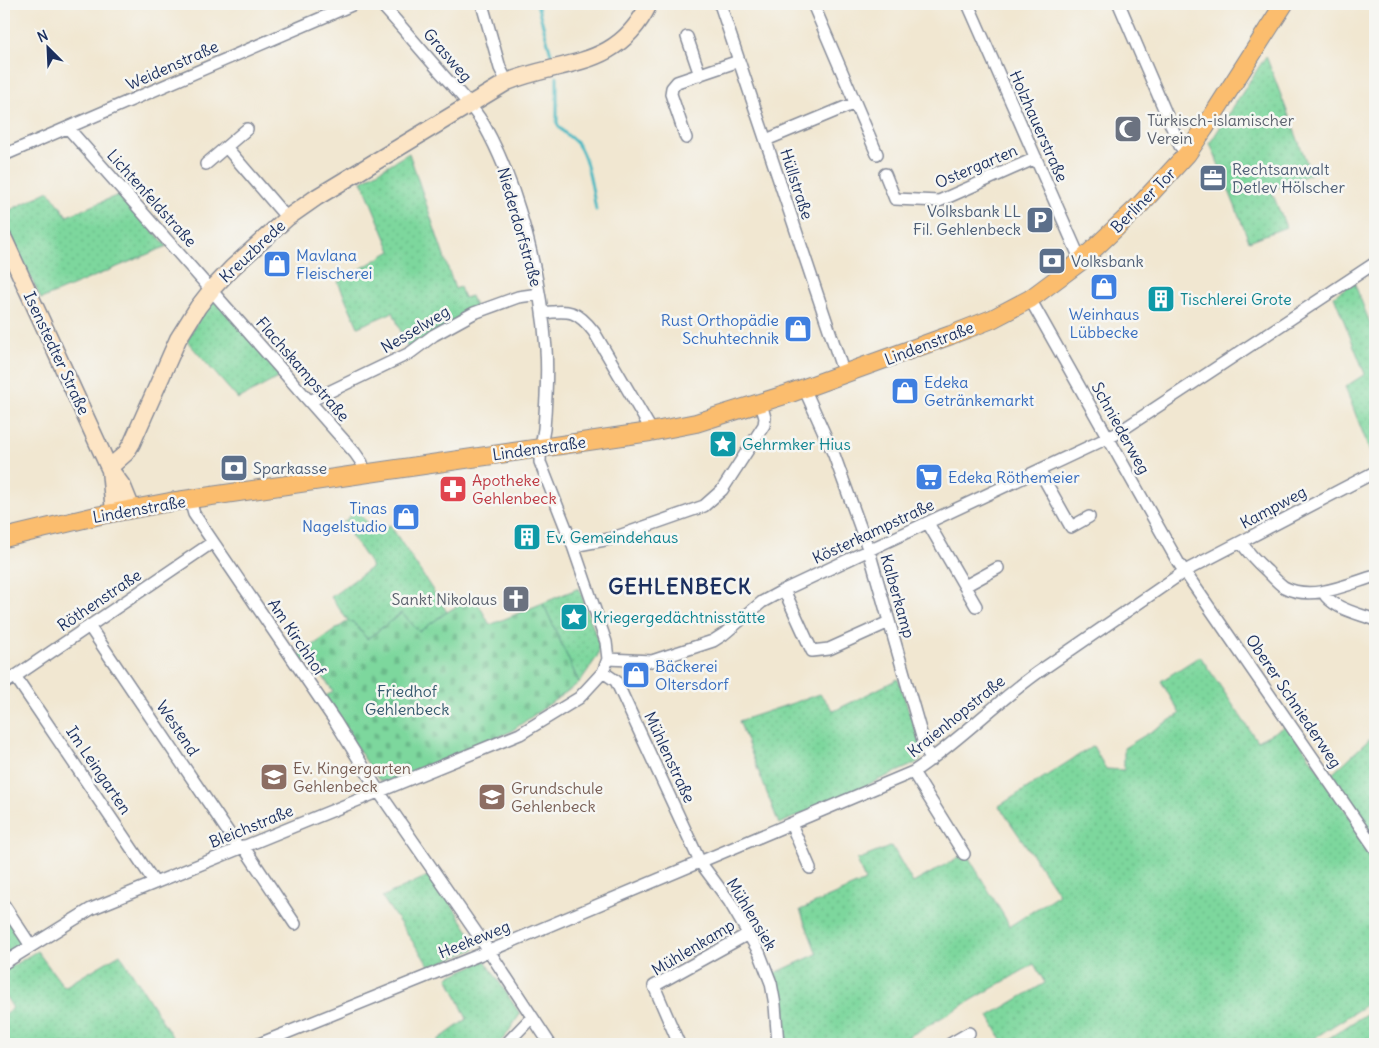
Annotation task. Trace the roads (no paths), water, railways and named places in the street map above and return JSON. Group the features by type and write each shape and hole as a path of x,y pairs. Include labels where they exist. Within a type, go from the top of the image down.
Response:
{"main road":[{"path":"470,106 507,82 522,76 580,62 612,48 624,38 649,4"},
{"name":"Berliner Tor","path":"1053,284 1081,261 1146,199 1187,154 1284,4"},
{"name":"Kreuzbrede","path":"109,468 126,453 132,443 178,339 198,307 232,268 287,218 317,197 470,106"},
{"name":"Isenstedter Straße","path":"4,239 109,468 123,487 132,509"},
{"name":"Lindenstraße","path":"4,538 132,509 650,432 696,423 761,403 959,332 992,319 1030,299 1053,284"},
{"name":"Isenstedter Straße","path":"109,468 114,512"}],"street":[{"name":"Weidenstraße","path":"4,156 354,4"},
{"name":"Grasweg","path":"381,4 470,106"},
{"path":"482,4 500,68 507,82"},
{"name":"Hüllstraße","path":"720,4 844,374"},
{"path":"813,4 876,154"},
{"name":"Holzhauerstraße","path":"968,4 1081,261"},
{"path":"1119,4 1180,146 1187,154"},
{"path":"687,37 700,75"},
{"path":"686,138 671,94 672,88 677,82 739,61"},
{"path":"766,140 855,103"},
{"name":"Niederdorfstraße","path":"470,106 492,141 512,190 530,250 547,350 547,390 540,448"},
{"name":"Lichtenfeldstraße","path":"68,128 212,289"},
{"path":"206,164 247,129"},
{"path":"226,147 287,218"},
{"name":"Ostergarten","path":"885,174 895,199 939,201 1036,158"},
{"name":"Kösterkampstraße","path":"608,659 652,660 713,641 762,602 784,590 1107,438 1375,264"},
{"name":"Flachskampstraße","path":"212,289 355,453 362,463 364,474"},
{"name":"Nesselweg","path":"310,401 410,354 434,335 474,313 518,297 539,294"},
{"name":"Schniederweg","path":"1030,299 1107,438 1185,571"},
{"path":"542,313 568,311 576,313 584,319 594,332 649,426 650,432"},
{"name":"Kalberkamp","path":"804,388 834,455 869,551 924,744 931,760"},
{"path":"573,546 610,538 698,509 711,501 722,490 764,425 765,418 761,403"},
{"path":"540,448 540,462 573,546 606,642 608,659"},
{"path":"1039,470 1071,526 1088,517"},
{"name":"Kampweg","path":"1185,571 1375,472"},
{"name":"Am Kirchhof","path":"190,500 194,514 335,722 378,792 550,1044"},
{"path":"928,523 976,606"},
{"name":"Röthenstraße","path":"4,684 213,542"},
{"path":"1241,542 1250,555 1284,587 1292,590 1323,592 1375,576"},
{"path":"965,586 998,568"},
{"name":"Kraienhopstraße","path":"700,862 913,772 931,760 1016,688 1185,571"},
{"name":"Oberer Schniederweg","path":"1185,571 1375,848"},
{"path":"784,590 812,651 829,649 889,622"},
{"path":"1323,592 1335,605 1375,620"},
{"name":"Westend","path":"89,626 296,924"},
{"name":"Bleichstraße","path":"4,963 90,910 520,734 579,698 603,672 608,659"},
{"name":"Mühlenstraße","path":"603,672 616,681 700,862"},
{"name":"Im Leingarten","path":"15,676 155,883"},
{"path":"913,772 964,854"},
{"path":"791,824 810,868"},
{"name":"Mühlensiek","path":"700,862 729,901 759,952 771,983 776,1005 778,1044"},
{"name":"Heekeweg","path":"260,1044 700,862"},
{"path":"4,905 31,946"},
{"name":"Mühlenkamp","path":"679,1044 654,986 748,934"},
{"path":"506,1044 532,1017"},
{"path":"950,1044 969,1033"}],"waterway":[{"path":"537,4 553,61"},
{"path":"557,77 557,123 561,130 576,142 582,151 590,176 596,210"}],"place":[{"name":"Türkisch-islamischer Verein","path":"1128,129"},
{"name":"Rechtsanwalt Detlev Hölscher","path":"1213,178"},
{"name":"Volksbank LL Fil. Gehlenbeck","path":"1040,220"},
{"name":"Volksbank","path":"1052,261"},
{"name":"Mavlana Fleischerei","path":"277,264"},
{"name":"Weinhaus Lübbecke","path":"1104,287"},
{"name":"Tischlerei Grote","path":"1161,299"},
{"name":"Rust Orthopädie Schuhtechnik","path":"798,329"},
{"name":"Edeka Getränkemarkt","path":"905,391"},
{"name":"Gehrmker Hius","path":"723,444"},
{"name":"Sparkasse","path":"234,468"},
{"name":"Edeka Röthemeier","path":"929,477"},
{"name":"Apotheke Gehlenbeck","path":"453,489"},
{"name":"Tinas Nagelstudio","path":"406,517"},
{"name":"Ev. Gemeindehaus","path":"527,537"},
{"name":"Sankt Nikolaus","path":"516,599"},
{"name":"Kriegergedächtnisstätte","path":"574,617"},
{"name":"Bäckerei Oltersdorf","path":"636,675"},
{"name":"Ev. Kingergarten Gehlenbeck","path":"274,777"},
{"name":"Grundschule Gehlenbeck","path":"492,797"}],"district":[{"name":"GEHLENBECK","path":"680,586"}],"park label":[{"name":"Friedhof Gehlenbeck","path":"407,700"}]}
